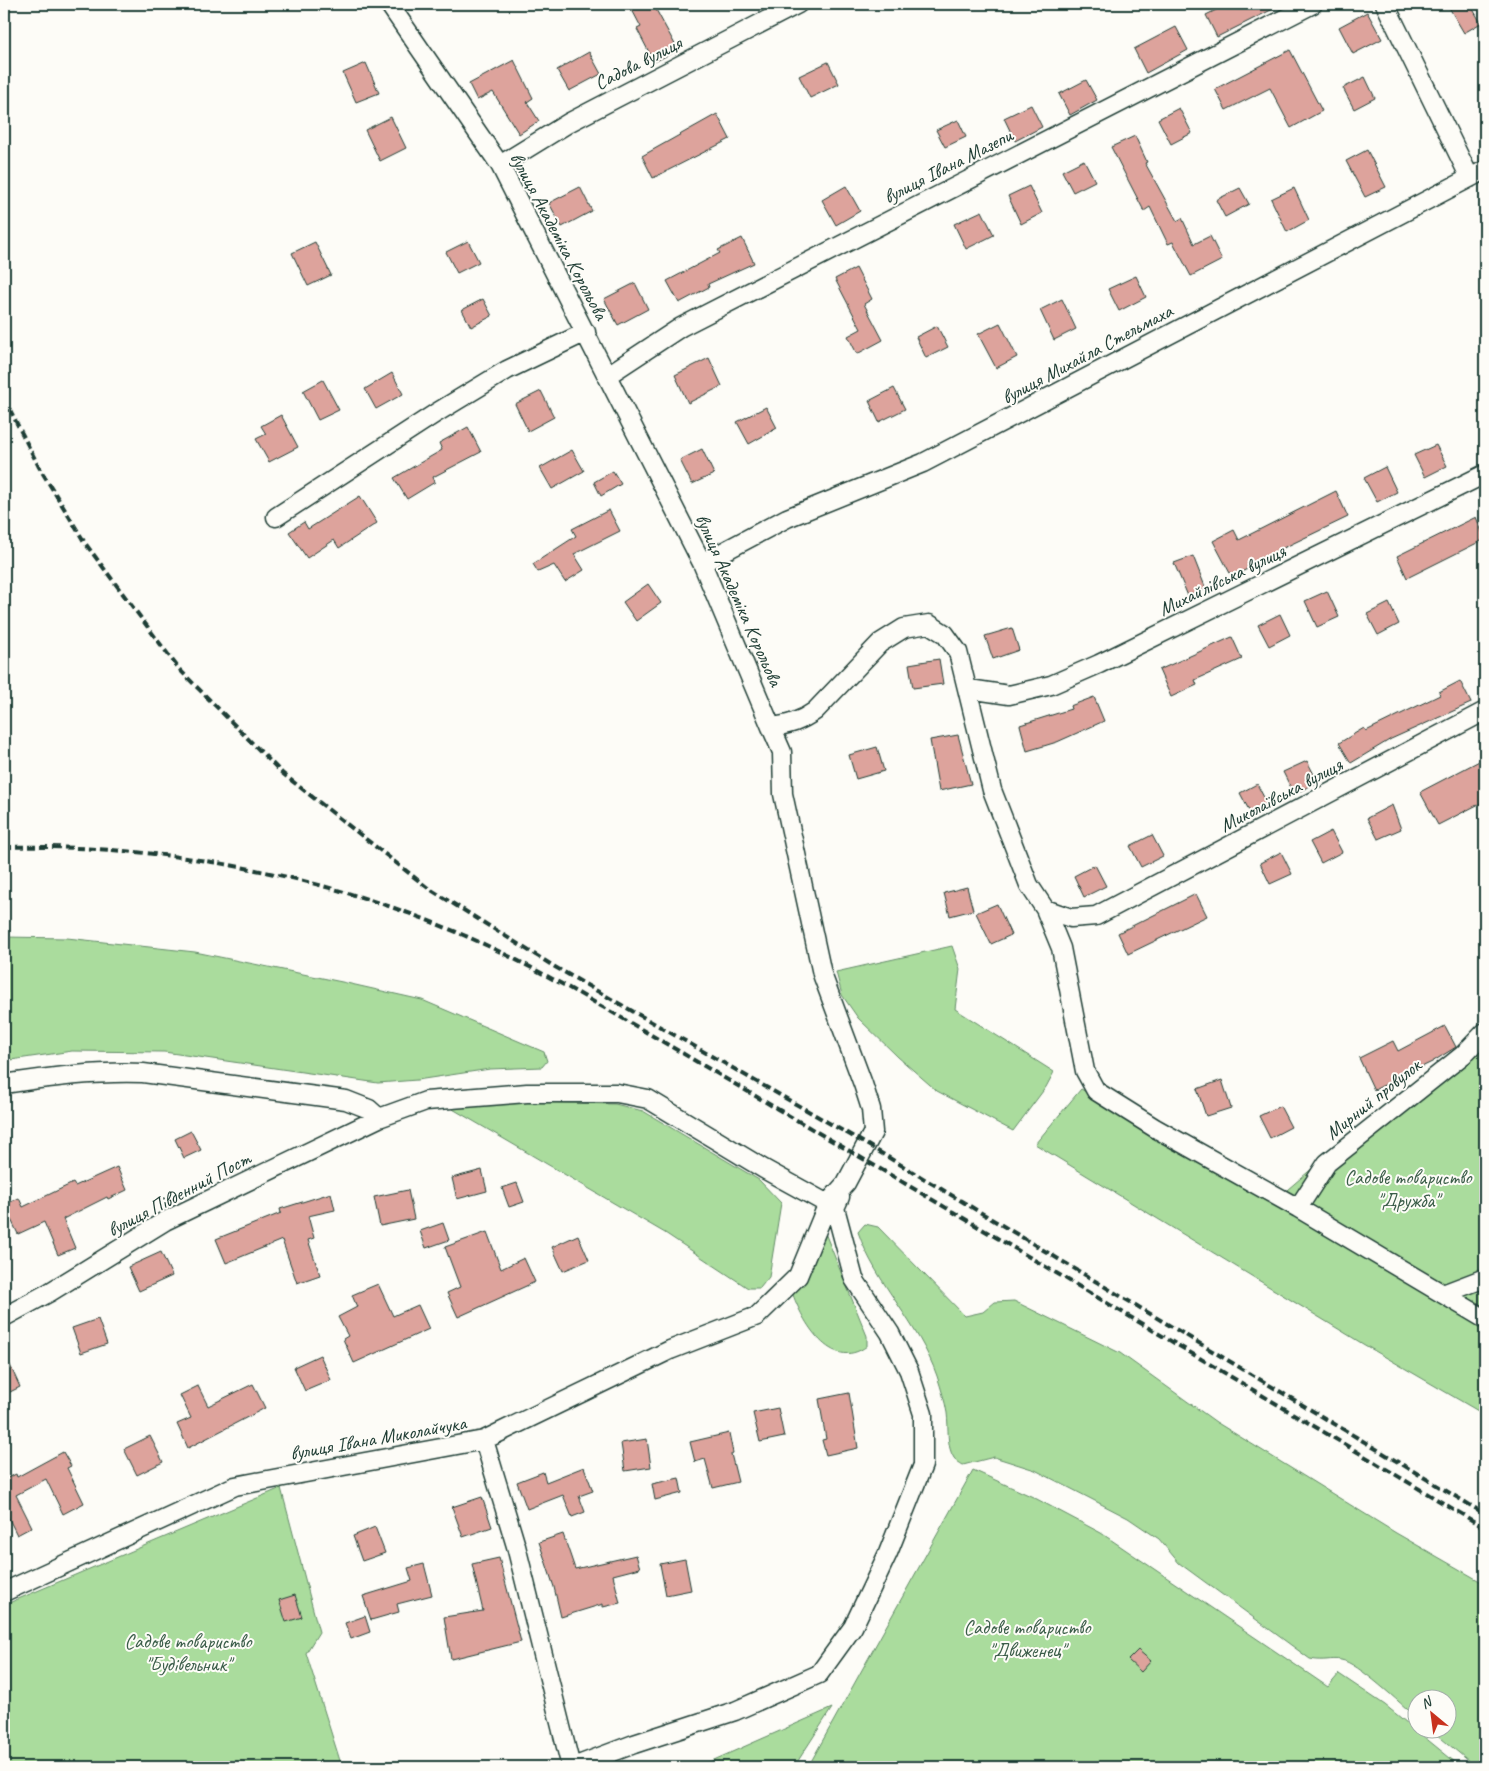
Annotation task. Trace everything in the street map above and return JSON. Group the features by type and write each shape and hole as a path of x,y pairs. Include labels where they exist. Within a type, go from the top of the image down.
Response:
{"street":[{"name":"Садова вулиця","path":"500,165 570,122 798,4"},
{"name":"вулиця Івана Мазепи","path":"608,375 681,327 1313,4"},
{"path":"1385,4 1478,174"},
{"name":"вулиця Академіка Корольова","path":"393,6 500,165 702,563 782,752 783,794 822,974 871,1109 873,1132 832,1206 798,1276 757,1316"},
{"name":"вулиця Михайла Стельмаха","path":"702,563 786,518 923,463 1478,174"},
{"path":"276,517 436,413 507,370 586,332"},
{"name":"Михайлівська вулиця","path":"968,689 1009,695 1051,685 1099,664 1485,474"},
{"path":"771,727 786,726 803,720 815,711 880,643 904,628 929,624 945,634 958,652 992,790 1029,885 1045,909 1061,948 1085,1071 1096,1091 1155,1128 1298,1208 1485,1319"},
{"name":"Миколаївська вулиця","path":"1045,909 1071,918 1096,916 1485,711"},
{"name":"Мирний провулок","path":"1298,1208 1327,1164 1463,1055 1485,1032"},
{"path":"4,1084 40,1078 119,1072 143,1073 346,1100 369,1109 379,1118"},
{"name":"вулиця Південний Пост","path":"4,1317 50,1292 165,1221 379,1118 406,1106 435,1100 527,1093 617,1093 648,1099 764,1169 832,1206"},
{"path":"484,1440 516,1546 572,1767 634,1744 736,1711 819,1674 853,1627 888,1553 923,1465 923,1414 909,1372 890,1333 854,1279 832,1206"},
{"path":"1443,1294 1485,1278"},
{"name":"вулиця Івана Миколайчука","path":"4,1592 235,1486 484,1440 670,1350 757,1316"}],"green space":[{"path":"4,937 67,938 195,952 422,1000 544,1052 547,1061 542,1067 490,1069 417,1080 378,1083 164,1052 72,1051 4,1061"},
{"path":"952,946 960,969 955,1009 1054,1072 1046,1087 1013,1131 937,1091 858,1018 842,995 836,972"},
{"name":"Садове товариство \"Дружба\"","path":"1485,1036 1485,1415 1363,1344 1035,1144 1081,1089 1274,1201 1416,1080 1460,1056"},
{"path":"530,1102 615,1104 643,1111 759,1180 781,1203 769,1277 760,1288 748,1288 665,1233 451,1108"},
{"path":"865,1224 878,1227 965,1316 983,1312 995,1302 1014,1301 1120,1353 1216,1422 1396,1533 1485,1584 1485,1767 1476,1767 1441,1738 1456,1738 1456,1688 1406,1688 1406,1708 1358,1668 1341,1660 1310,1659 1179,1563 1159,1539 1128,1518 1035,1470 994,1457 963,1465 956,1460 950,1448 947,1413 943,1394 929,1357 909,1321 875,1269 858,1232"},
{"path":"825,1233 867,1336 867,1346 854,1353 842,1353 830,1348 820,1340 803,1316 792,1292"},
{"name":"Садове товариство \"Движенец\"","path":"973,1470 1033,1497 1101,1533 1328,1687 1339,1674 1385,1705 1406,1722 1406,1738 1425,1738 1461,1767 808,1767"},
{"name":"Садове товариство \"Будівельник\"","path":"281,1488 319,1632 306,1653 342,1767 4,1767 4,1605"},
{"path":"832,1708 794,1767 698,1767"}],"building":[{"path":"629,4 653,4 678,50 654,62 637,29 641,27"},
{"path":"1228,4 1283,4 1217,37 1206,15"},
{"path":"1447,4 1470,4 1481,23 1464,33"},
{"path":"1367,12 1382,39 1353,54 1339,27"},
{"path":"1176,27 1188,50 1146,73 1134,49"},
{"path":"1290,50 1322,111 1291,128 1270,88 1226,110 1215,89"},
{"path":"589,52 601,74 569,91 557,70"},
{"path":"514,60 533,98 527,102 539,121 519,134 493,92 477,100 469,84"},
{"path":"828,62 839,84 810,98 799,76"},
{"path":"366,63 379,93 356,102 343,73"},
{"path":"1365,77 1375,98 1354,109 1343,88"},
{"path":"1086,80 1097,100 1070,115 1059,94"},
{"path":"1031,105 1042,127 1015,141 1004,118"},
{"path":"1179,108 1192,133 1171,144 1158,119"},
{"path":"717,114 730,139 653,178 642,156"},
{"path":"391,117 406,148 380,161 365,130"},
{"path":"958,120 966,137 945,147 936,130"},
{"path":"1135,136 1147,162 1145,163 1177,221 1182,218 1194,244 1210,236 1222,260 1191,276 1173,242 1168,244 1150,207 1144,211 1111,147"},
{"path":"1367,150 1386,187 1365,197 1346,161"},
{"path":"1084,160 1095,181 1073,192 1062,171"},
{"path":"846,186 860,211 836,225 822,200"},
{"path":"1029,186 1042,213 1021,224 1008,196"},
{"path":"580,187 592,211 562,227 549,203"},
{"path":"1240,188 1249,204 1225,217 1216,200"},
{"path":"1294,188 1309,220 1287,232 1271,199"},
{"path":"982,211 994,235 966,249 954,224"},
{"path":"742,238 754,263 708,284 709,287 679,303 667,281 720,253 718,250"},
{"path":"468,241 479,262 457,273 446,252"},
{"path":"315,242 331,275 308,286 292,253"},
{"path":"856,268 872,299 864,304 883,340 857,354 848,336 861,329 835,279"},
{"path":"1136,276 1146,297 1119,311 1108,289"},
{"path":"635,283 648,309 618,325 604,299"},
{"path":"483,299 492,316 471,327 462,310"},
{"path":"1062,299 1076,329 1054,340 1040,310"},
{"path":"1000,323 1017,357 996,368 978,334"},
{"path":"937,326 948,347 926,358 916,337"},
{"path":"709,358 722,386 688,403 675,375"},
{"path":"392,373 403,394 376,409 365,389"},
{"path":"323,380 339,410 318,420 303,391"},
{"path":"894,388 905,409 879,422 869,401"},
{"path":"541,391 554,417 528,431 515,404"},
{"path":"766,407 777,428 749,444 737,422"},
{"path":"281,415 298,447 269,462 256,439 266,434 261,426"},
{"path":"468,427 481,452 433,477 435,482 407,499 394,478 442,450 439,443"},
{"path":"1436,445 1447,466 1425,477 1414,455"},
{"path":"702,449 714,474 692,484 680,460"},
{"path":"572,450 584,471 552,489 540,468"},
{"path":"1385,467 1397,492 1377,502 1364,478"},
{"path":"613,471 621,484 601,496 594,482"},
{"path":"1336,491 1348,517 1252,563 1253,566 1232,577 1213,541 1234,530 1239,540"},
{"path":"360,496 377,523 339,548 334,540 307,558 289,532 304,522 308,529"},
{"path":"609,510 620,531 574,554 584,570 565,582 554,565 538,572 533,564 576,536 572,529"},
{"path":"1476,517 1485,539 1407,578 1397,556"},
{"path":"1193,556 1206,589 1188,596 1174,563"},
{"path":"648,584 661,603 636,621 623,602"},
{"path":"1327,591 1339,617 1317,627 1305,601"},
{"path":"1389,603 1399,624 1378,635 1367,614"},
{"path":"1280,614 1290,635 1269,646 1258,625"},
{"path":"1012,628 1019,650 993,659 985,636"},
{"path":"1232,637 1242,659 1195,680 1197,685 1171,697 1159,670"},
{"path":"939,659 943,684 913,688 909,664"},
{"path":"1460,681 1471,703 1391,739 1351,763 1339,743 1364,728 1366,731 1440,695 1439,692"},
{"path":"1094,697 1104,721 1057,742 1027,751 1020,725 1071,709 1070,706"},
{"path":"958,735 971,784 939,791 930,740"},
{"path":"877,747 884,771 856,779 849,755"},
{"path":"1485,758 1485,801 1438,825 1420,792"},
{"path":"1307,761 1318,782 1294,794 1283,772"},
{"path":"1257,784 1268,805 1251,814 1240,793"},
{"path":"1392,805 1401,829 1378,839 1367,818"},
{"path":"1331,831 1342,852 1321,863 1310,842"},
{"path":"1152,835 1163,856 1141,867 1130,846"},
{"path":"1281,852 1292,874 1270,884 1260,863"},
{"path":"1095,865 1106,886 1084,897 1074,876"},
{"path":"967,887 973,910 950,916 944,893"},
{"path":"1196,894 1207,916 1128,954 1118,933"},
{"path":"997,904 1011,935 991,944 976,913"},
{"path":"1445,1026 1456,1047 1432,1062 1374,1090 1359,1058 1393,1041 1398,1051"},
{"path":"1222,1080 1231,1108 1206,1116 1197,1089"},
{"path":"1280,1106 1291,1127 1270,1138 1259,1116"},
{"path":"191,1131 201,1150 184,1158 175,1139"},
{"path":"117,1167 127,1190 108,1199 107,1197 63,1219 75,1248 58,1255 44,1222 18,1234 4,1205 19,1198 23,1207 73,1183 75,1186"},
{"path":"482,1170 487,1191 457,1199 452,1178"},
{"path":"517,1183 524,1202 509,1207 502,1188"},
{"path":"408,1190 414,1219 380,1226 374,1197"},
{"path":"331,1193 335,1210 308,1216 314,1238 308,1240 320,1275 297,1283 282,1240 226,1263 216,1239 281,1213 280,1209"},
{"path":"443,1223 449,1240 426,1248 420,1231"},
{"path":"487,1232 501,1269 524,1258 535,1282 458,1317 447,1293 460,1287 445,1247"},
{"path":"578,1235 589,1260 563,1271 552,1247"},
{"path":"161,1252 172,1276 139,1291 128,1267"},
{"path":"378,1284 393,1316 418,1305 429,1329 354,1363 343,1339 348,1336 338,1317 357,1307 352,1295"},
{"path":"98,1319 107,1344 81,1353 72,1328"},
{"path":"4,1352 20,1387 4,1395"},
{"path":"320,1355 331,1380 305,1391 294,1367"},
{"path":"253,1384 265,1408 188,1448 177,1424 191,1418 180,1395 198,1386 208,1406"},
{"path":"849,1393 858,1448 826,1455 822,1440 826,1439 819,1399"},
{"path":"778,1408 784,1437 760,1442 753,1413"},
{"path":"729,1433 733,1453 731,1454 738,1482 713,1488 705,1459 695,1462 690,1442"},
{"path":"150,1436 163,1462 137,1475 124,1449"},
{"path":"647,1439 651,1467 625,1471 621,1443"},
{"path":"63,1452 71,1466 67,1468 84,1503 63,1514 46,1479 16,1495 32,1527 17,1535 4,1509 4,1470 8,1478 16,1474 17,1477"},
{"path":"584,1467 593,1491 579,1496 585,1512 572,1517 563,1495 527,1509 517,1482 543,1472 546,1482"},
{"path":"679,1478 682,1493 655,1500 652,1484"},
{"path":"482,1497 492,1527 463,1537 452,1507"},
{"path":"375,1527 385,1553 362,1561 353,1536"},
{"path":"563,1534 575,1569 636,1555 640,1568 613,1575 620,1603 603,1607 603,1604 561,1617 554,1587 539,1542"},
{"path":"499,1558 521,1642 451,1659 444,1617 483,1611 472,1564"},
{"path":"685,1559 691,1590 666,1595 660,1564"},
{"path":"424,1564 432,1595 397,1604 399,1612 371,1620 363,1596 412,1581 408,1568"},
{"path":"295,1595 302,1617 286,1622 279,1600"},
{"path":"365,1616 370,1632 351,1639 345,1623"},
{"path":"1138,1650 1151,1661 1141,1672 1128,1660"}],"railway":[{"path":"4,398 39,467 85,543 179,669 282,773 428,888 555,967 866,1144 1485,1514"},
{"path":"4,847 128,851 251,869 312,883 372,901 431,922 488,946 607,1009 1485,1528"}]}
